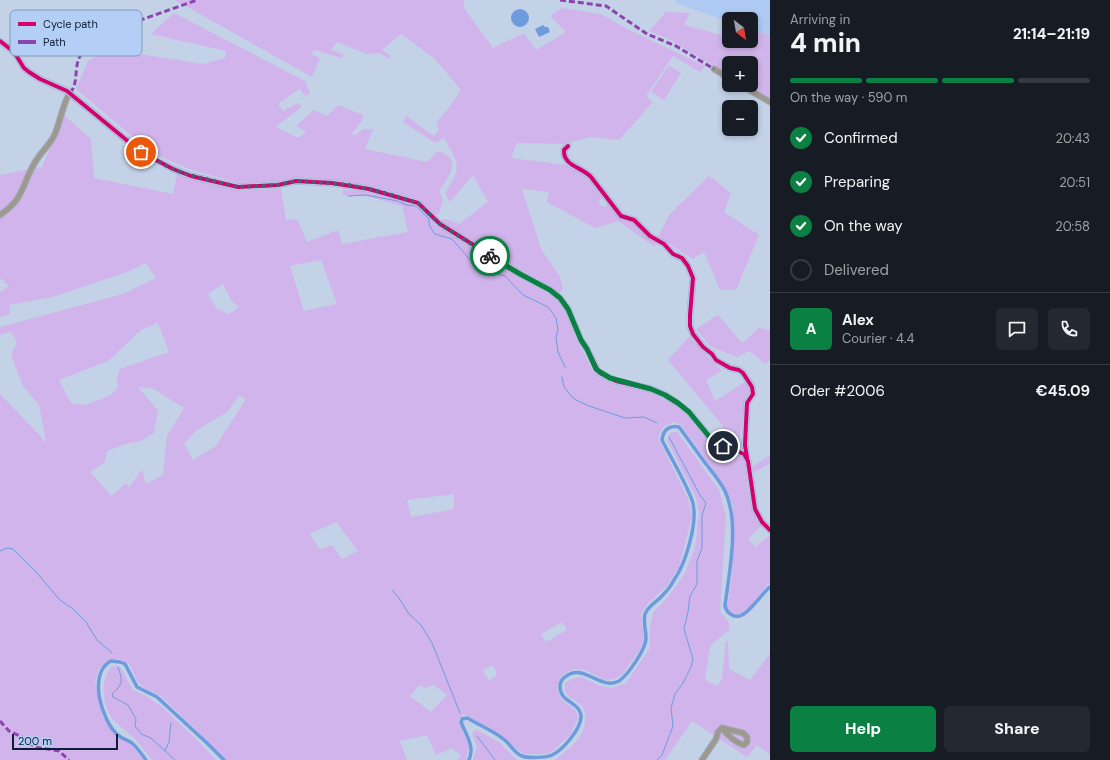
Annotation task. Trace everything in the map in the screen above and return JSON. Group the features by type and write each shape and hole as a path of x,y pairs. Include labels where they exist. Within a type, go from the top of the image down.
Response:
{"street":[{"path":"0,41 10,49"},
{"path":"16,56 24,68 29,72 70,93 92,113 121,134 141,152 173,170 229,186 246,188 278,185 296,181 344,185 369,189 418,203 440,224 520,274 550,290 559,297 568,309 578,335 587,349 596,369 610,378 651,389 665,395 689,412 712,440 739,452 746,457"},
{"path":"714,69 722,74"},
{"path":"753,92 770,102"},
{"path":"0,215 12,206 20,196 34,164 55,133 64,108 66,97 70,93"},
{"path":"568,146 563,152 567,162 587,172 621,216 634,220 650,236 664,244 673,254 682,258 688,266 693,278 690,315 690,326 693,334 716,360 743,373 752,387 753,394 748,402 745,445 746,457 749,466 755,509 762,522 770,530"},
{"path":"722,728 743,733 747,737 747,742 744,745 741,744 727,735 722,728"},
{"path":"702,760 716,739 718,732 722,728"}],"shaded area":[{"path":"175,0 464,0 464,8 493,48 524,33 536,50 566,32 550,16 562,8 601,14 627,29 705,66 700,72 673,56 646,96 653,102 619,140 591,137 563,144 517,143 511,158 566,165 588,176 603,196 598,203 604,207 609,204 622,219 633,222 655,241 655,247 618,221 595,228 547,202 549,192 522,189 541,249 560,277 563,289 559,293 512,267 440,221 445,219 459,224 488,202 473,175 450,202 445,194 454,177 457,166 444,138 435,143 403,122 406,116 434,136 439,130 436,122 448,109 461,90 435,59 401,34 382,50 391,56 389,59 380,53 367,54 337,42 331,50 343,54 342,58 314,50 312,54 320,59 312,77"},
{"path":"674,0 770,0 770,36 758,31 758,12 722,12 722,19 677,3"},
{"path":"520,9 526,12 529,18 526,24 520,27 514,24 511,18 514,12"},
{"path":"666,12 690,13 684,25 722,35 722,48 758,48 758,31 770,36 770,99 758,92 758,56 722,56 722,71 669,39 649,31"},
{"path":"174,13 305,81 310,93 306,96 299,89 278,104 283,111 298,103 302,107 275,127 299,138 306,132 296,126 314,110 327,116 338,105 363,115 362,121 352,133 354,136 363,129 373,129 365,149 427,162 438,151 446,154 451,159 452,168 448,178 439,191 443,200 439,213 434,217 418,200 368,185 294,178 281,182 246,185 189,169 152,153 76,89 88,61 96,56 142,56 142,54 203,64 225,58 226,51 151,34"},
{"path":"543,25 548,27 550,32 539,37 535,29"},
{"path":"669,65 681,73 664,100 651,92"},
{"path":"64,115 91,139 94,178 173,194 177,174 239,191 281,189 286,220 297,219 307,242 338,230 342,244 408,232 402,206 366,196 343,195 342,190 375,192 420,207 435,225 557,299 566,312 575,336 593,371 609,382 648,391 674,404 693,420 709,442 742,456 746,468 750,500 754,514 761,526 748,539 755,547 770,535 770,584 768,584 747,610 741,614 732,614 727,607 732,577 733,505 723,484 681,425 674,422 663,427 658,438 688,499 692,516 679,567 666,587 648,603 641,614 644,637 641,648 623,674 614,679 605,680 585,670 573,669 560,677 557,689 561,699 576,711 578,718 570,735 554,750 547,754 525,754 519,751 503,736 464,714 458,720 469,746 466,760 458,760 461,756 452,748 436,755 427,735 400,741 407,760 227,760 161,696 144,688 138,682 129,664 118,659 107,661 99,669 95,681 102,716 116,735 132,745 143,760 0,760 0,394 46,442 39,405 23,386 11,355 17,342 11,332 0,335 0,327 123,294 156,278 146,263 127,272 53,297 9,305 10,314 0,317 0,292 9,286 0,278 0,175 42,167","holes":["321,260 337,304 304,311 290,266","223,284 231,300 239,307 229,314 217,309 208,294","158,323 169,352 120,369 117,377 118,387 111,395 86,405 71,403 59,380 108,361 141,330","138,387 152,388 184,408 167,436 163,475 146,484 142,469 129,488 126,483 112,496 90,472 104,463 107,451 125,444 141,441 154,433 158,411","239,396 246,399 216,446 193,460 184,444 197,430 227,412","454,494 454,509 411,517 407,500","336,522 358,551 342,559 332,545 320,549 309,534","562,622 567,630 546,642 541,634","493,665 497,675 489,681 483,670","419,685 426,688 434,685 447,695 431,712 410,696"]},
{"path":"709,176 731,193 724,212 759,235 736,290 720,290 704,252 693,259 658,237 670,214"},
{"path":"718,315 742,343 759,328 770,331 770,359 766,364 749,351 737,357 710,346 696,329"},
{"path":"689,337 722,371 706,380 715,401 745,382 749,389 750,395 744,402 739,448 719,441 723,426 668,360"},
{"path":"671,432 677,432 719,490 726,516 720,611 729,623 729,630 710,646 705,680 717,686 722,679 726,638 728,644 729,669 750,680 770,654 770,755 757,745 747,757 692,721 665,760 555,760 570,748 578,739 584,728 585,722 583,708 567,694 565,683 581,677 600,686 613,688 626,683 650,648 650,627 653,613 668,597 684,575 695,548 699,513 696,498 667,440"},
{"path":"770,455 770,463 754,473 753,466"},
{"path":"113,666 118,666 121,668 133,690 146,696 162,707 216,760 152,760 137,741 118,725 107,709 104,696 104,682"},
{"path":"477,730 500,743 517,760 473,760 477,746 472,733"}],"waterway":[{"path":"348,196 366,195 416,206 429,219 429,225 435,234 452,239 479,270 505,276 523,295 548,307 556,318 558,330 556,337 558,352 565,367"},
{"path":"562,377 564,387 574,399 589,406 625,418 644,417 657,423"},
{"path":"469,760 471,755 470,745 461,722 462,719 467,718 498,735 522,756 542,757 549,756 556,752 571,738 578,726 581,715 577,707 563,696 560,686 563,679 572,673 579,673 605,682 612,683 619,681 623,678 640,655 646,638 644,623 646,611 668,589 679,573 693,530 694,508 692,500 682,477 662,440 667,429 679,427 725,491 732,518 733,532 731,563 725,606 727,610 732,615 742,615 770,587"},
{"path":"657,760 662,755 673,726 671,708 675,694 683,683 691,667 693,659 684,629 690,596 697,584 697,561 702,548 702,516 706,503 700,495 669,437"},
{"path":"0,551 7,548 13,549 36,572 60,600 73,609 86,622 97,640 112,653"},
{"path":"392,590 409,614 421,625 432,643 460,713"},
{"path":"146,760 134,745 112,729 102,709 98,686 104,667 111,661 125,664 137,687 157,697 224,760"},
{"path":"118,667 121,682 112,694 113,697 128,705 136,719 135,726 141,734 151,738 175,760"},
{"path":"165,751 169,742 171,723"},
{"path":"477,736 495,760"}],"marked path":[{"path":"142,19 197,0"},
{"path":"560,0 606,6 647,34 676,46 714,69"},
{"path":"70,93 75,84 78,62 81,56"},
{"path":"0,721 9,731 22,737 35,747 59,751 69,760"}],"cycle path":[{"path":"0,41 10,49"},
{"path":"16,56 24,68 29,72 40,79 67,91 141,152 173,169 191,176 238,187 278,185 296,181 332,183 369,189 418,203 440,224 520,274 550,290 560,298 568,309 581,340 600,373 616,381 651,389 665,395 689,412 712,440 744,454 748,461 755,509 762,522 770,530"},
{"path":"568,146 564,150 567,160 591,177 621,216 634,220 650,236 664,244 673,254 682,258 688,266 693,278 690,315 690,326 693,334 716,360 743,373 752,387 753,394 747,403 745,445 747,457"}],"way so far":[{"path":"141,152 173,170 229,186 246,188 302,181 350,185 386,193 418,203 434,220 490,256"}],"route":[{"path":"490,256 550,290 560,298 568,309 578,335 587,349 596,369 616,381 651,389 665,395 689,412 712,440 723,446"}]}
